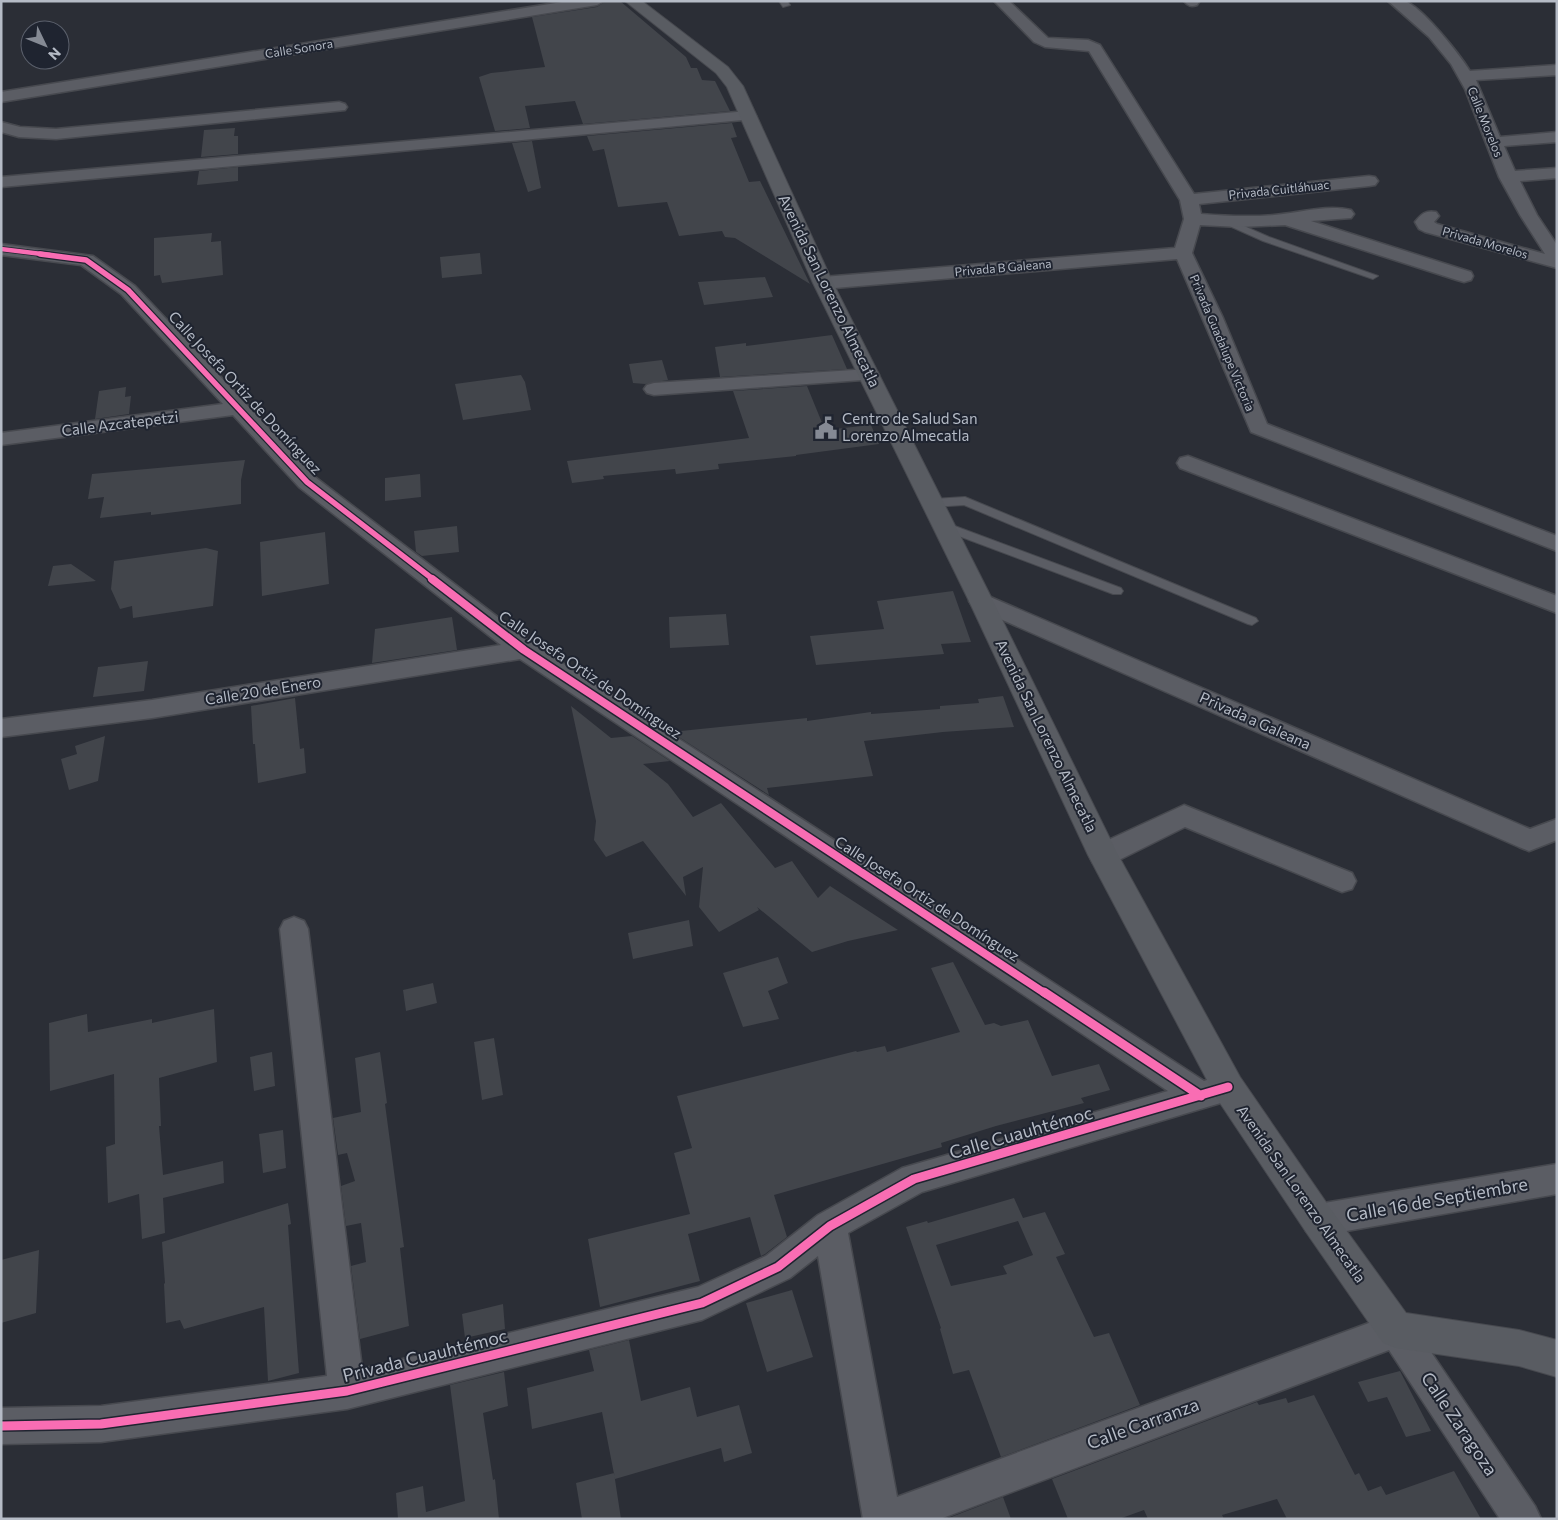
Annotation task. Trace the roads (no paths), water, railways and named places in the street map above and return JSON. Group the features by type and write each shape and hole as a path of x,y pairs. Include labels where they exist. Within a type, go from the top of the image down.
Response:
{"main road":[{"name":"Avenida San Lorenzo Almecatla","path":"632,1 722,70 734,86 823,283 981,601 1214,1091 1318,1220 1396,1330"},
{"path":"1396,1330 1519,1348 1557,1359"}],"street":[{"name":"Calle Sonora","path":"1,97 597,1"},
{"path":"1001,1 1039,39 1045,42 1088,45 1095,48 1189,200 1193,219 1183,253"},
{"name":"Calle Morelos","path":"1395,1 1417,17 1442,41 1466,76 1508,177 1540,221 1557,258"},
{"path":"1466,76 1557,70"},
{"path":"1,128 19,132 56,134 339,107"},
{"path":"1,182 748,116"},
{"path":"1494,142 1557,137"},
{"path":"1508,177 1557,173"},
{"name":"Privada Cuitláhuac","path":"1189,200 1369,181"},
{"path":"1193,219 1228,222 1286,219 1328,213 1345,214"},
{"name":"Privada Morelos","path":"1430,216 1424,222 1425,225 1431,228 1557,263"},
{"path":"1286,219 1464,276"},
{"name":"Calle Josefa Ortiz de Domínguez","path":"1,249 86,260 128,290 307,482 524,650 1214,1091"},
{"name":"Privada B Galeana","path":"823,283 1183,253"},
{"name":"Privada Guadalupe Victoria","path":"1183,253 1203,291 1220,338 1258,428 1557,544"},
{"path":"654,389 869,375"},
{"name":"Calle Azcatepetzi","path":"1,439 239,408"},
{"path":"1188,462 1557,605"},
{"name":"Privada a Galeana","path":"981,601 1529,840 1557,829"},
{"name":"Calle 20 de Enero","path":"1,728 152,709 524,650"},
{"path":"1103,855 1184,815 1342,880"},
{"path":"294,929 347,1391"},
{"name":"Calle Cuauhtémoc","path":"830,1226 914,1179 1214,1091"},
{"name":"Calle 16 de Septiembre","path":"1318,1220 1557,1179"},
{"path":"830,1226 882,1519"},
{"name":"Privada Cuauhtémoc","path":"1,1426 101,1424 347,1391 702,1304 778,1267 830,1226"},
{"name":"Calle Carranza","path":"889,1519 1396,1330"},
{"name":"Calle Zaragoza","path":"1396,1330 1522,1519"}],"lane":[{"path":"1228,222 1266,239 1373,276"},
{"path":"938,514 965,501 1252,621"},
{"path":"938,514 1117,590"}],"place":[{"name":"Centro de Salud San Lorenzo Almecatla","path":"826,428"}]}
